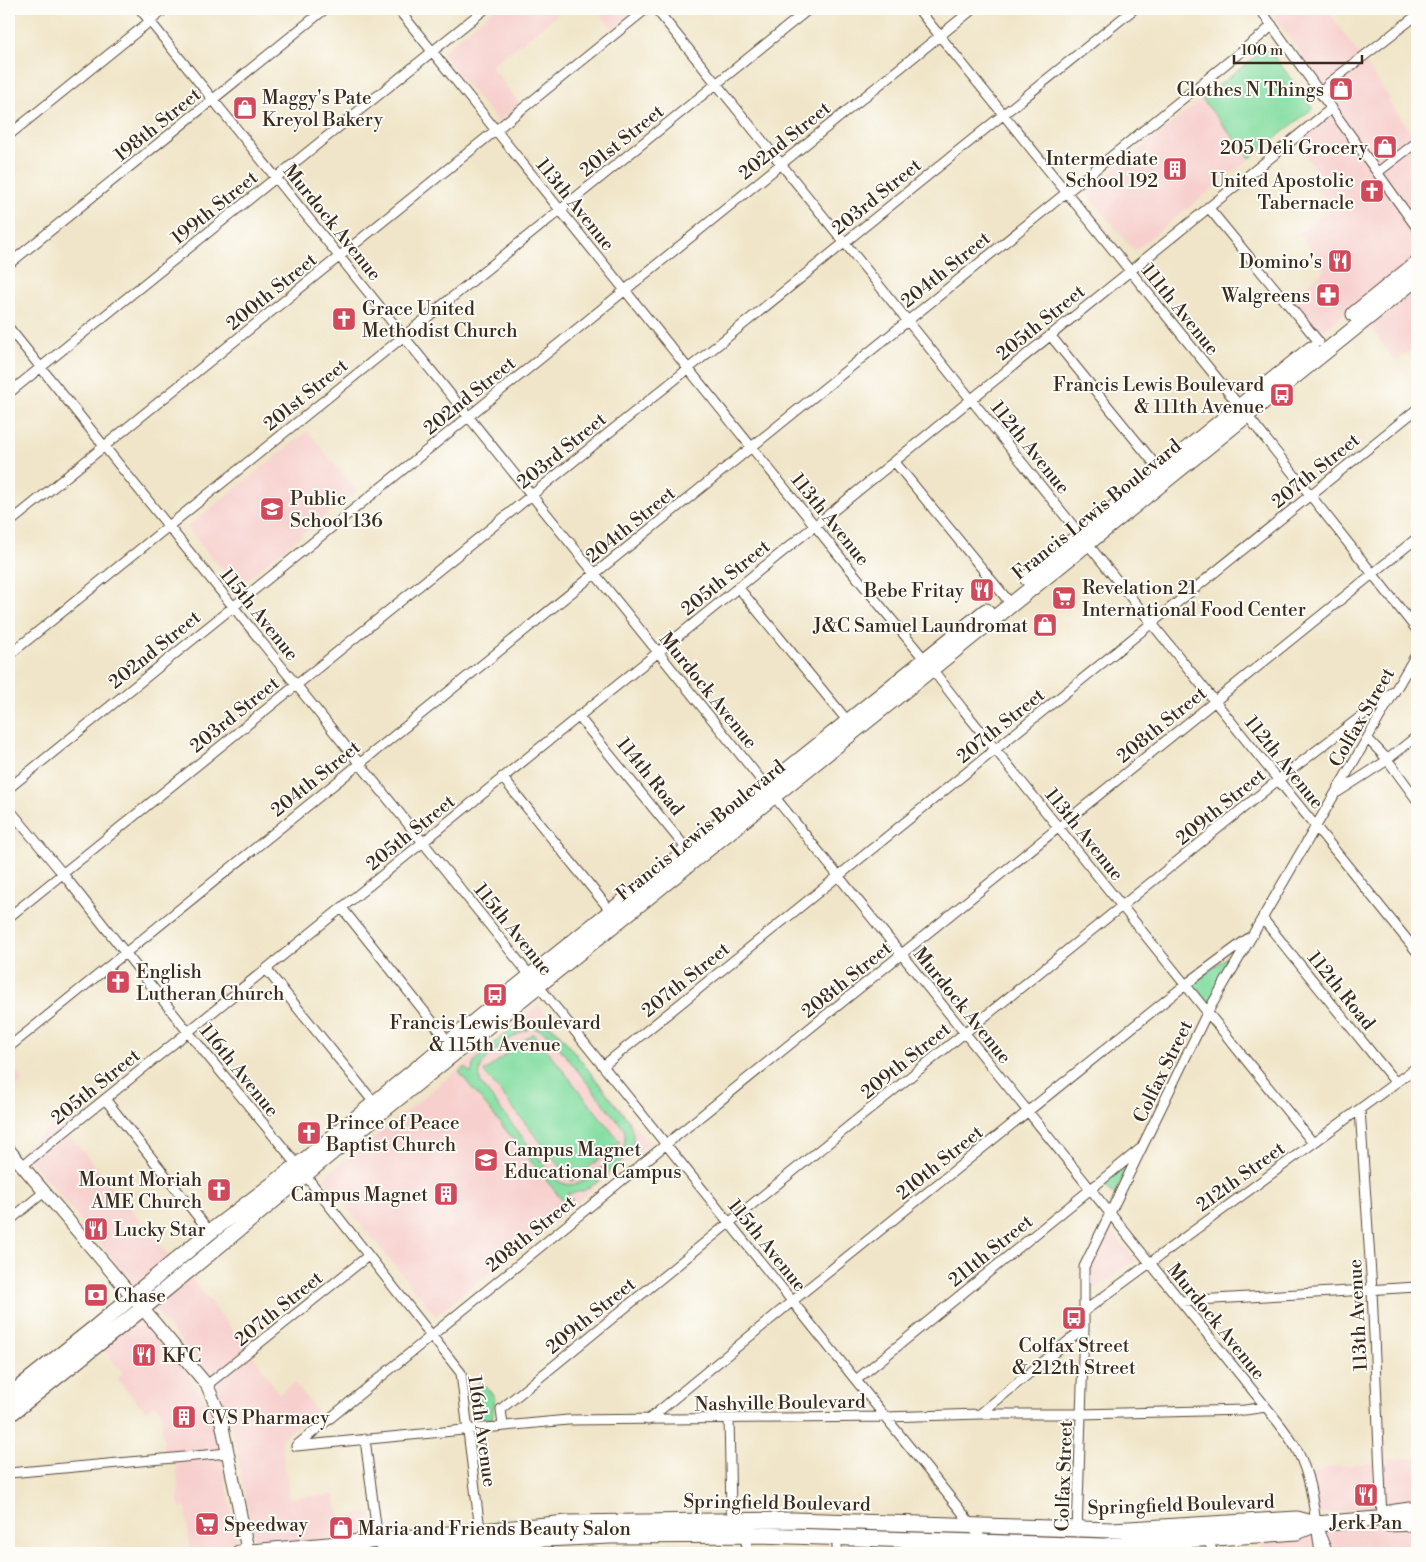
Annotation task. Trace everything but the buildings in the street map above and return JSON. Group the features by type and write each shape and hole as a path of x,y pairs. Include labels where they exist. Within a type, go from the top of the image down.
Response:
{"main road":[{"name":"Francis Lewis Boulevard","path":"9,1415 143,1308 300,1170 1163,475 1242,410 1319,342 1417,263"},
{"name":"Francis Lewis Boulevard","path":"1242,410 1417,278"},
{"path":"9,1150 207,1385 220,1415 246,1542 244,1553"},
{"name":"Francis Lewis Boulevard","path":"9,1390 132,1296 210,1232 300,1170"},
{"name":"Springfield Boulevard","path":"244,1553 611,1536 743,1535 837,1537 922,1546 987,1548 1077,1545 1105,1550 1210,1546 1297,1532 1316,1524 1382,1519 1389,1513 1417,1509"},
{"name":"Springfield Boulevard","path":"488,1543 568,1523 792,1520 1077,1529 1142,1529 1297,1519 1316,1524"},
{"name":"Springfield Boulevard","path":"1382,1519 1388,1524 1417,1523"},
{"path":"1014,1548 1015,1527"}],"street":[{"name":"Murdock Avenue","path":"140,9 1266,1407 1294,1445 1302,1461 1311,1491 1320,1553"},
{"path":"9,135 165,9"},
{"name":"198th Street","path":"9,264 325,9"},
{"name":"113th Avenue","path":"398,9 1313,1143"},
{"name":"199th Street","path":"9,393 486,9"},
{"name":"200th Street","path":"9,522 646,9"},
{"name":"112th Avenue","path":"656,9 1417,952"},
{"name":"201st Street","path":"9,655 809,9"},
{"name":"111th Avenue","path":"918,9 1374,574 1417,630"},
{"name":"202nd Street","path":"9,788 973,9"},
{"name":"203rd Street","path":"9,917 1134,9"},
{"path":"1261,9 1417,228"},
{"path":"1322,94 1329,83 1417,15"},
{"name":"204th Street","path":"9,1047 1272,25"},
{"name":"205th Street","path":"22,1166 1332,108"},
{"path":"1378,172 1417,142"},
{"path":"1208,207 1319,342"},
{"name":"115th Avenue","path":"9,328 730,1222 972,1526 987,1548"},
{"path":"1050,335 1163,475"},
{"name":"207th Street","path":"603,1066 1417,409"},
{"path":"894,461 1008,600"},
{"name":"208th Street","path":"296,1446 666,1144 1417,538"},
{"path":"738,587 852,726"},
{"name":"Colfax Street","path":"1077,1545 1084,1328 1084,1267 1207,1013 1417,653"},
{"name":"209th Street","path":"504,1426 501,1408 1278,780 1393,692"},
{"name":"114th Road","path":"578,716 692,855"},
{"path":"1335,794 1381,764 1417,736"},
{"path":"1368,739 1387,759 1417,800"},
{"path":"502,777 614,916"},
{"name":"116th Avenue","path":"9,809 432,1334 461,1373 479,1520 488,1543"},
{"path":"342,908 453,1046"},
{"name":"112th Road","path":"1263,918 1396,1083"},
{"name":"210th Street","path":"648,1420 792,1301 1185,985 1254,934"},
{"path":"266,969 378,1107"},
{"name":"212th Street","path":"1083,1312 1417,1067"},
{"path":"105,1099 210,1232"},
{"name":"113th Avenue","path":"1360,1108 1372,1290 1382,1519"},
{"name":"211th Street","path":"856,1380 1144,1146"},
{"path":"9,1221 44,1192"},
{"name":"207th Street","path":"207,1385 368,1256"},
{"path":"1181,1301 1417,1287"},
{"path":"980,1414 1084,1328"},
{"name":"Nashville Boulevard","path":"296,1446 568,1420 1081,1414 1245,1410 1266,1407"},
{"path":"729,1419 731,1510 748,1543 748,1553"},
{"path":"365,1439 380,1547"},
{"path":"9,1473 228,1453"},
{"name":"Murdock Avenue","path":"1316,1524 1328,1553"},
{"path":"1100,1529 1105,1550"},
{"path":"837,1537 837,1553"}],"shaded area":[{"path":"494,9 565,9 491,66 519,103 498,122 441,53"},
{"path":"596,9 638,9 612,29"},
{"path":"1269,9 1327,9 1390,99 1388,101 1417,139 1417,345 1396,361 1354,306 1320,333 1291,297 1324,270 1316,259 1318,258 1299,233 1331,208 1314,186 1323,179 1295,142 1339,107"},
{"name":"Intermediate School 192","path":"1202,99 1250,158 1134,251 1086,192"},
{"name":"Public School 136","path":"308,431 356,491 236,588 187,527"},
{"name":"Campus Magnet Educational Campus","path":"538,1005 649,1143 436,1316 323,1178"},
{"path":"9,1064 23,1081 9,1093"},
{"path":"56,1123 75,1142 167,1253 188,1274 257,1361 279,1394 294,1382 317,1411 281,1438 289,1498 335,1495 336,1509 339,1509 340,1516 373,1514 375,1534 255,1545 230,1418 204,1369 22,1150"},
{"path":"1110,1230 1135,1260 1092,1291 1091,1268"},
{"path":"139,1316 190,1377 211,1411 216,1427 238,1548 190,1551 186,1508 180,1508 175,1451 164,1452 161,1411 155,1404 145,1411 117,1379 123,1373 101,1346"},
{"path":"1417,1458 1417,1504 1318,1514 1310,1476 1330,1467 1382,1462 1383,1459"},
{"path":"1377,1523 1417,1526 1417,1553 1264,1553 1260,1538"},
{"path":"1206,1541 1210,1553 1108,1553 1106,1548"}],"green space":[{"path":"1267,47 1313,108 1250,158 1202,99"},
{"path":"1241,947 1207,1010 1187,986"},
{"path":"534,1020 548,1024 558,1032 628,1120 633,1133 632,1146 624,1158 610,1172 588,1188 578,1192 567,1193 573,1201 567,1206 459,1072 465,1067 471,1074 474,1063 484,1051 515,1026","holes":["532,1028 541,1030 550,1036 624,1129 625,1141 619,1152 594,1174 576,1184 564,1184 554,1178 480,1082 482,1065 497,1049 527,1030"]},
{"path":"533,1033 620,1142 572,1181 484,1072"},
{"path":"1130,1162 1114,1196 1102,1182"},
{"path":"480,1379 495,1398 492,1419 480,1420 478,1393"}],"place":[{"name":"Clothes N Things","path":"1341,89"},
{"name":"Maggy's Pate Kreyol Bakery","path":"245,108"},
{"name":"205 Deli Grocery","path":"1385,147"},
{"name":"Intermediate School 192","path":"1175,169"},
{"name":"United Apostolic Tabernacle","path":"1372,191"},
{"name":"Domino's","path":"1340,261"},
{"name":"Walgreens","path":"1328,295"},
{"name":"Grace United Methodist Church","path":"344,319"},
{"name":"Francis Lewis Boulevard & 111th Avenue","path":"1282,395"},
{"name":"Public School 136","path":"272,509"},
{"name":"Bebe Fritay","path":"982,590"},
{"name":"Revelation 21 International Food Center","path":"1064,598"},
{"name":"J&C Samuel Laundromat","path":"1045,625"},
{"name":"English Lutheran Church","path":"118,982"},
{"name":"Francis Lewis Boulevard & 115th Avenue","path":"495,995"},
{"name":"Prince of Peace Baptist Church","path":"309,1133"},
{"name":"Campus Magnet Educational Campus","path":"486,1160"},
{"name":"Mount Moriah AME Church","path":"219,1190"},
{"name":"Campus Magnet","path":"446,1194"},
{"name":"Lucky Star","path":"96,1229"},
{"name":"Chase","path":"96,1295"},
{"name":"Colfax Street & 212th Street","path":"1074,1318"},
{"name":"KFC","path":"144,1355"},
{"name":"CVS Pharmacy","path":"184,1417"},
{"name":"Jerk Pan","path":"1366,1495"},
{"name":"Speedway","path":"207,1524"},
{"name":"Maria and Friends Beauty Salon","path":"341,1528"}]}
